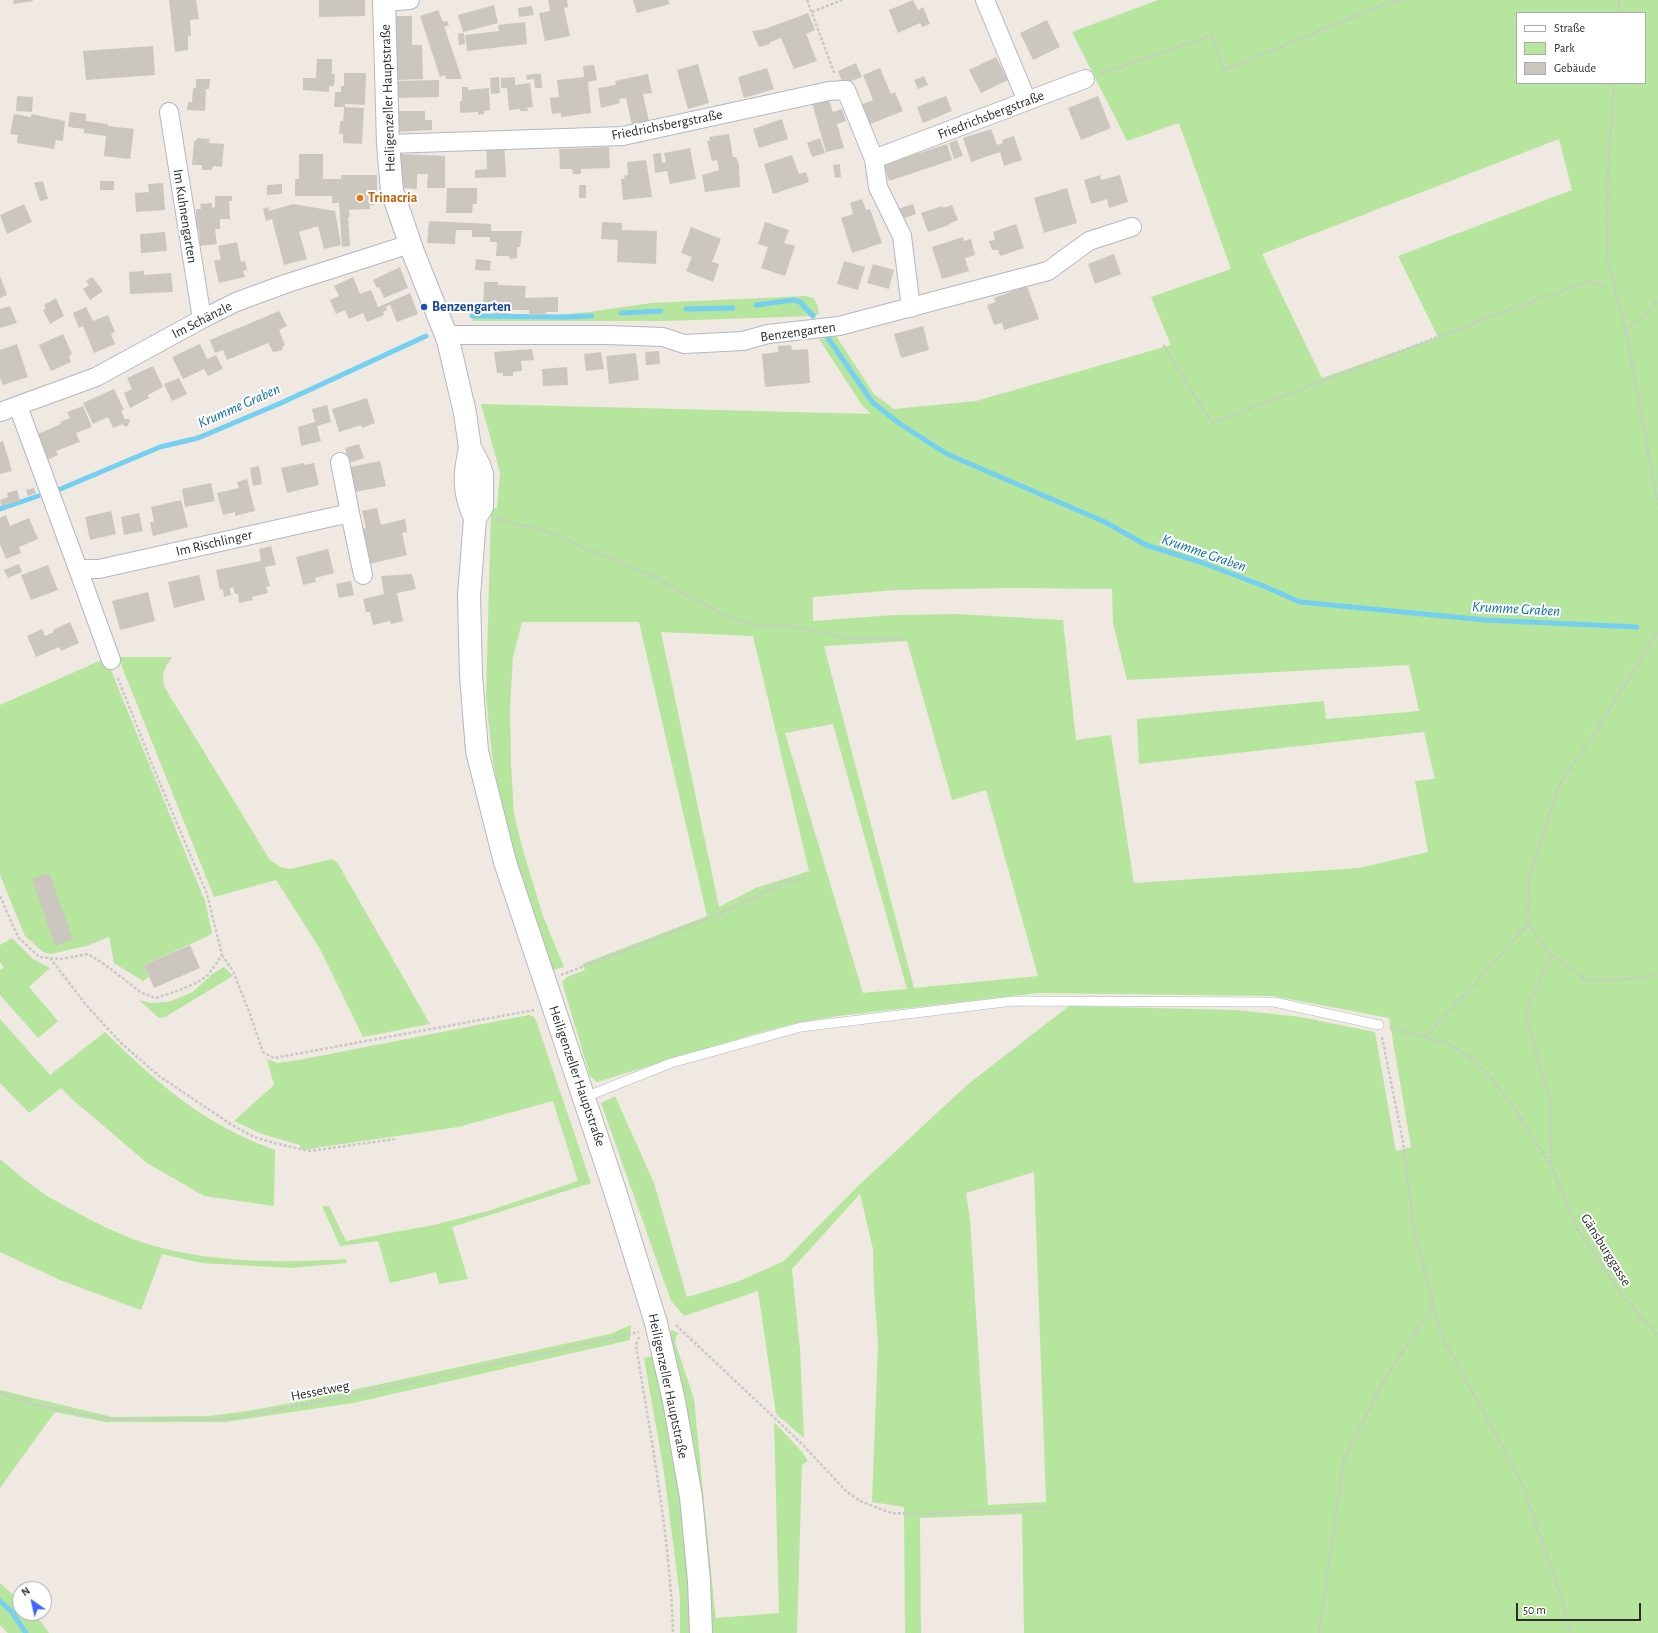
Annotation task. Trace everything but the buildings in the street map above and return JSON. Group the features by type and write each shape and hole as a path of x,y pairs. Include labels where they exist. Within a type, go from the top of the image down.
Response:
{"street":[{"path":"384,1 410,0"},
{"path":"984,0 1027,101"},
{"name":"Heiligenzeller Hauptstraße","path":"384,1 388,144 392,191 410,244 448,340 465,413 470,448 466,466 465,484 468,503 475,518 469,596 471,675 477,751 505,862 616,1191 656,1322 674,1401 691,1497 699,1581 701,1633"},
{"name":"Friedrichsbergstraße","path":"874,159 1085,79"},
{"path":"846,90 874,159 878,187 902,236 911,308"},
{"name":"Friedrichsbergstraße","path":"388,144 623,136 829,91 846,90"},
{"name":"Im Kuhnengarten","path":"169,112 202,319"},
{"name":"Benzengarten","path":"448,340 454,335 607,335 663,337 684,344 742,341 768,334 839,326 1048,271 1089,242 1132,226"},
{"name":"Im Schänzle","path":"0,412 96,377 236,302 285,284 410,244"},
{"path":"18,406 111,660"},
{"path":"340,462 363,575"},
{"name":"Im Rischlinger","path":"78,569 99,569 350,513"}],"lane":[{"path":"585,1097 671,1063 802,1027 1013,1001 1274,1002 1379,1025"}],"path":[{"path":"807,0 835,76 846,90"},
{"path":"812,12 842,0"},
{"path":"1085,79 1212,35 1224,70 1390,2 1404,0"},
{"path":"1619,0 1619,12"},
{"path":"1614,84 1608,166 1608,259 1626,331 1658,505"},
{"path":"1163,345 1212,423 1590,281 1606,288"},
{"path":"1626,331 1648,313 1658,299"},
{"path":"501,519 539,529 655,577 723,614 756,626 792,626 847,638 904,639"},
{"path":"1658,631 1598,728 1559,785 1529,877 1528,924 1551,954 1588,981 1644,978 1658,974"},
{"path":"111,660 156,774 207,894 222,955 233,971 263,1052 274,1058 552,1005"},
{"path":"583,967 707,919 785,883 805,878"},
{"path":"0,896 18,937 39,957 60,959 88,954 104,964 142,993 156,998 198,982 208,975 222,955"},
{"path":"1425,1038 1528,924"},
{"path":"1551,954 1525,1014 1550,1100 1551,1166"},
{"path":"50,958 87,1006 121,1043 159,1076 198,1104 232,1125 254,1136 274,1143 310,1151 395,1139"},
{"path":"1551,1166 1515,1110 1475,1060 1449,1044 1379,1025 1403,1142 1414,1230 1441,1334 1522,1483 1562,1600 1570,1633"},
{"name":"Gänsburggasse","path":"1551,1166 1578,1230 1621,1294 1658,1336"},
{"path":"1319,1633 1344,1458 1385,1379 1434,1305"},
{"name":"Hessetweg","path":"0,1393 31,1404 108,1419 227,1419 322,1401 641,1331 636,1344 666,1532 672,1594 673,1633"},
{"path":"683,1332 801,1443 846,1491 860,1501 891,1513 920,1514 1052,1507"}],"green space":[{"path":"1158,0 1658,0 1658,1633 1024,1633 1022,1514 920,1518 921,1633 905,1633 904,1507 872,1502 878,1344 873,1249 860,1194 792,1269 800,1349 804,1438 776,1414 758,1291 684,1316 671,1301 601,1103 615,1096 654,1183 687,1297 737,1282 784,1261 857,1187 967,1085 1069,1006 1236,1010 1301,1017 1375,1032 1396,1151 1411,1147 1389,1018 1273,996 1039,993 838,1016 801,1022 754,1034 597,1082 590,1076 562,982 567,977 585,970 582,964 707,916 639,622 522,622 513,657 510,708 514,814 524,854 543,916 564,967 552,970 504,822 492,755 486,696 491,509 497,508 500,472 481,404 871,414 862,405 819,339 836,336 874,394 894,409 976,401 1171,345 1151,297 1231,269 1179,123 1127,141 1072,32","holes":["1559,139 1572,190 1398,256 1438,337 1322,378 1262,254","1013,588 1112,589 1113,623 1127,680 1409,665 1419,711 1326,719 1324,701 1137,719 1139,764 1424,732 1435,779 1415,781 1428,852 1359,868 1134,883 1111,735 1076,740 1063,620 956,614 895,615 813,621 813,597 896,590","661,632 753,636 809,871 756,888 719,907","907,641 952,800 986,790 1038,976 914,988 824,646","833,724 907,989 863,993 785,733","1034,1172 1046,1502 988,1505 970,1219 966,1193"]},
{"path":"805,296 813,298 817,304 819,314 813,316 665,321 473,321 472,316 475,314 557,315 651,303"},
{"path":"118,657 172,657 163,675 165,688 270,860 280,867 290,869 332,859 337,862 430,1024 363,1037 320,949 276,880 214,897"},
{"path":"106,658 205,901 212,933 144,965 149,977 143,981 114,963 109,937 86,946 51,954 43,952 25,936 0,875 0,705"},
{"path":"12,938 33,959 50,968 29,987 58,1021 38,1038 0,995 0,970 4,968 0,962 0,945"},
{"path":"224,967 233,976 165,1017 159,1018 139,1000 151,1003 168,1002 193,992 211,975"},
{"path":"529,1015 534,1017 537,1023 591,1183 452,1227 468,1279 439,1284 436,1272 390,1283 378,1241 340,1246 322,1206 329,1206 346,1241 434,1225 488,1211 578,1181 553,1101 458,1127 302,1150 300,1145 262,1134 234,1121 274,1085 267,1059 277,1063 299,1060"},
{"path":"0,1019 50,1075 105,1032 144,1069 183,1101 226,1128 249,1140 275,1150 274,1206 204,1196 147,1163 61,1088 29,1113 0,1083"},
{"path":"0,1159 43,1194 101,1225 146,1244 181,1252 228,1259 299,1261 346,1259 347,1263 290,1268 202,1263 162,1254 141,1310 60,1280 0,1252"},
{"path":"631,1325 630,1340 353,1403 225,1422 105,1422 55,1412 0,1488 0,1390 112,1417 209,1416 248,1411 312,1399 610,1334"},
{"path":"672,1330 679,1333 676,1336 675,1342 694,1399 716,1618 779,1613 774,1422 802,1452 808,1461 802,1465 797,1633 709,1633 670,1333"},
{"path":"657,1355 676,1455 694,1633 680,1633 680,1598 664,1472 644,1358"},
{"path":"0,1583 12,1594 12,1621 40,1621 49,1633 8,1633 0,1625"}],"waterway":[{"name":"Krumme Graben","path":"756,305 793,300 800,302 813,316"},
{"name":"Krumme Graben","path":"686,309 733,308"},
{"name":"Krumme Graben","path":"621,313 661,311"},
{"name":"Krumme Graben","path":"472,316 592,316"},
{"name":"Krumme Graben","path":"58,490 160,447 198,438 281,403 426,336"},
{"name":"Krumme Graben","path":"828,338 873,403 900,424 947,454 1105,522 1146,545 1200,562 1266,587 1300,602 1485,620 1637,627"},
{"name":"Krumme Graben","path":"0,509 38,496"},
{"path":"0,1601 11,1611 26,1633"}],"place":[{"name":"Trinacria","path":"360,198"},
{"name":"Benzengarten","path":"424,307"}]}
